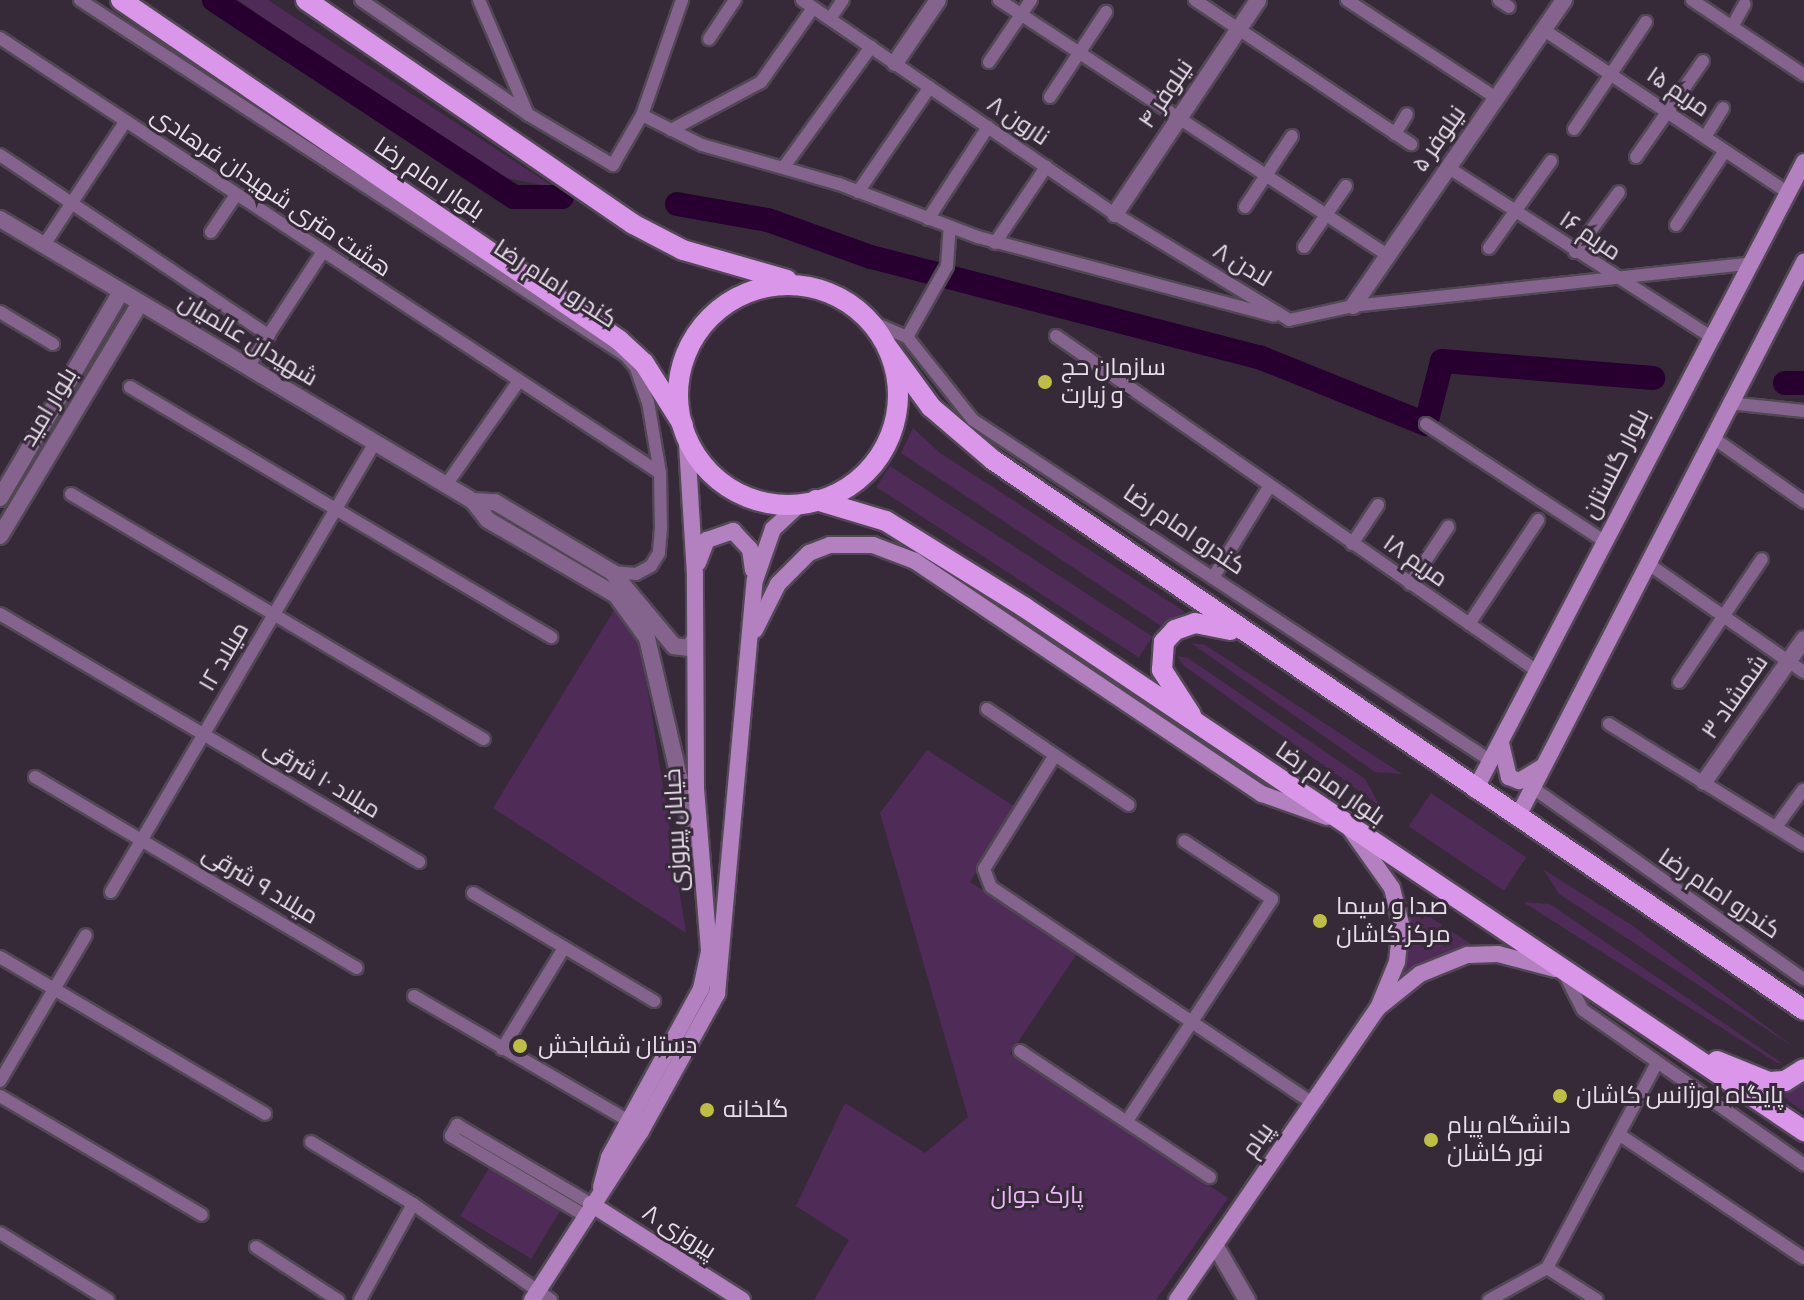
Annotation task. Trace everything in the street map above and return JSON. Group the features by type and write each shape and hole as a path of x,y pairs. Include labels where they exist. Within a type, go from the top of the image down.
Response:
{"main road":[{"name":"بلوار امام رضا","path":"121,0 410,206 619,340 644,363 685,434"},
{"path":"306,0 633,224 734,268 814,287 844,300 870,321 915,389 953,428 1093,530 1360,713 1804,1010"},
{"name":"بلوار گلستان","path":"1475,790 1747,264 1804,162"},
{"path":"1517,818 1804,262"},
{"path":"814,287 779,284 746,292 716,309 694,335 680,367 677,401 685,434 708,471 744,496 786,506 808,502 849,487 866,473 890,436 898,391 888,348"},
{"name":"خیابان پیروزی","path":"600,1188 604,1167 676,1040 705,975 709,950 700,866 695,575 685,434"},
{"name":"بلوار امام رضا","path":"808,502 886,521 1024,607 1560,972 1804,1131"},
{"name":"خیابان پیروزی","path":"540,1297 600,1188 641,1131 717,994 755,580 773,529 808,502"},
{"path":"695,575 707,540 725,530 745,540 755,580"},
{"path":"750,638 778,584 802,558 830,545 873,545 915,561 1262,794 1343,825 1392,888 1400,915 1400,951 1378,1008"},
{"path":"974,600 1024,607"},
{"path":"1198,725 1162,670 1164,642 1175,630 1195,623 1249,636"},
{"path":"1501,742 1501,762 1509,777 1519,781 1544,766"},
{"path":"1378,1008 1420,974 1467,955 1498,954 1560,972"},
{"path":"1736,964 1804,1029"},
{"name":"پیام","path":"1177,1300 1378,1008"},
{"path":"1628,1015 1758,1080 1785,1081 1804,1069"},
{"name":"پیروزی ۸","path":"587,1210 742,1300"}],"street":[{"name":"کندرو امام رضا","path":"80,0 410,206 626,356 642,380 660,473 656,561 636,574 612,572"},
{"path":"361,0 529,115 613,165 642,115 682,0"},
{"path":"479,0 529,115"},
{"path":"709,39 735,0"},
{"path":"830,19 843,0"},
{"path":"895,63 938,0"},
{"path":"999,0 1388,256"},
{"path":"989,62 1031,0"},
{"path":"1195,0 1411,144"},
{"name":"نیلوفر ۴","path":"1115,214 1258,0"},
{"path":"1347,0 1496,98"},
{"name":"نیلوفر ۵","path":"1353,306 1564,0"},
{"path":"1692,0 1804,75"},
{"path":"671,130 761,82 807,4"},
{"name":"نارون ۸","path":"807,4 1115,214"},
{"path":"1732,27 1745,4"},
{"path":"1050,97 1106,12"},
{"path":"1574,129 1646,22"},
{"name":"مریم ۱۵","path":"1544,30 1787,192"},
{"name":"هشت متری شهیدان فرهادی","path":"0,38 660,473"},
{"path":"783,168 871,47"},
{"path":"1636,157 1703,61"},
{"path":"858,192 930,87"},
{"path":"1705,137 1723,108"},
{"path":"1395,134 1407,114"},
{"path":"642,115 702,145 858,192 995,243 1289,320 1353,306 1747,264"},
{"path":"44,245 125,122"},
{"path":"928,219 988,127"},
{"path":"1245,207 1292,136"},
{"path":"1676,225 1725,151"},
{"path":"0,155 269,336"},
{"path":"1489,248 1551,161"},
{"path":"995,243 1046,167"},
{"name":"مریم ۱۶","path":"1449,168 1617,280 1710,336"},
{"path":"1304,247 1346,186"},
{"path":"1575,252 1619,192"},
{"path":"211,232 236,195"},
{"name":"لادن ۸","path":"1115,214 1289,320"},
{"name":"شهیدان عالمیان","path":"0,219 473,501"},
{"path":"907,337 947,266 950,227"},
{"path":"247,368 322,253"},
{"name":"بلوار امید","path":"0,498 121,292"},
{"name":"بلوار امید","path":"0,536 140,303"},
{"path":"0,312 53,344"},
{"name":"کندرو امام رضا","path":"870,321 907,337 973,420 1107,504 1491,761"},
{"name":"مریم ۱۸","path":"1056,336 1537,671"},
{"path":"446,485 518,382"},
{"path":"130,387 551,637"},
{"path":"1729,403 1804,411"},
{"path":"1426,424 1604,541"},
{"path":"1712,437 1804,502"},
{"name":"میلاد ۱۲","path":"111,892 374,444"},
{"path":"1214,576 1269,487"},
{"path":"71,494 484,739"},
{"path":"473,501 495,502 612,572 666,640 682,649 694,640"},
{"path":"473,501 488,520 616,595 635,618 647,638 700,866"},
{"path":"1093,530 1107,504"},
{"path":"1352,544 1378,505"},
{"path":"1469,624 1538,520"},
{"path":"1410,584 1448,527"},
{"path":"1679,682 1762,559"},
{"path":"1647,563 1797,667"},
{"name":"میلاد ۱۰ شرقی","path":"0,614 419,862"},
{"name":"شمشاد ۳","path":"1704,782 1797,667 1804,639"},
{"path":"1360,713 1376,686"},
{"path":"987,709 1129,805"},
{"path":"1609,724 1804,845"},
{"path":"1055,755 984,869 991,887 1313,1103"},
{"name":"میلاد ۹ شرقی","path":"35,777 357,968"},
{"name":"کندرو امام رضا","path":"1533,788 1649,873 1804,979"},
{"path":"1776,827 1803,790"},
{"path":"1127,1121 1272,899 1184,841"},
{"path":"1636,898 1649,873"},
{"path":"473,893 654,1001"},
{"path":"0,1081 86,935"},
{"path":"502,1049 564,948"},
{"path":"0,957 265,1114"},
{"path":"1560,972 1583,1010 1656,1065 1804,1165"},
{"path":"414,996 629,1121"},
{"path":"1020,1051 1210,1177"},
{"path":"1489,1300 1547,1268 1656,1065"},
{"path":"0,1096 202,1215"},
{"path":"454,1130 587,1210"},
{"path":"1620,1135 1804,1258"},
{"path":"311,1142 413,1204 540,1297"},
{"path":"360,1300 413,1204"},
{"path":"0,1233 108,1300"},
{"path":"1215,1245 1247,1300"},
{"path":"256,1247 338,1300"},
{"path":"1547,1268 1597,1300"}],"green space":[{"path":"238,0 268,0 554,187 489,175"},
{"path":"913,428 940,453 1185,612 1161,626 901,453"},
{"path":"890,466 1153,636 1139,657 876,487"},
{"path":"615,609 639,633 686,933 493,808"},
{"path":"1191,643 1205,645 1402,774 1375,772"},
{"path":"1177,656 1188,658 1365,779 1380,806 1183,665"},
{"name":"پارک جوان","path":"927,750 1015,807 970,882 1078,952 1010,1054 1228,1198 1156,1300 814,1300 849,1240 796,1206 845,1103 925,1153 968,1117 880,813"},
{"path":"1431,793 1526,857 1504,890 1409,826"},
{"path":"1543,869 1633,926 1795,1048 1559,894"},
{"path":"1404,900 1477,948 1435,959 1389,993 1407,947"},
{"path":"1523,902 1550,904 1782,1063 1777,1063"},
{"path":"1804,1078 1804,1112 1777,1093"},
{"path":"489,1168 560,1211 531,1259 460,1216"}],"waterway":[{"path":"214,0 514,197 562,197"},
{"path":"677,204 768,220 871,257 1259,357 1426,424 1442,361 1653,378"},
{"path":"1785,383 1804,383"}],"place":[{"name":"سازمان حج و زیارت","path":"1045,382"},
{"name":"صدا و سیما مرکز کاشان","path":"1320,921"},
{"name":"دستان شفابخش","path":"520,1046"},
{"name":"پایگاه اورژانس کاشان","path":"1560,1096"},
{"name":"گلخانه","path":"707,1110"},
{"name":"دانشگاه پیام نور کاشان","path":"1431,1140"}]}
